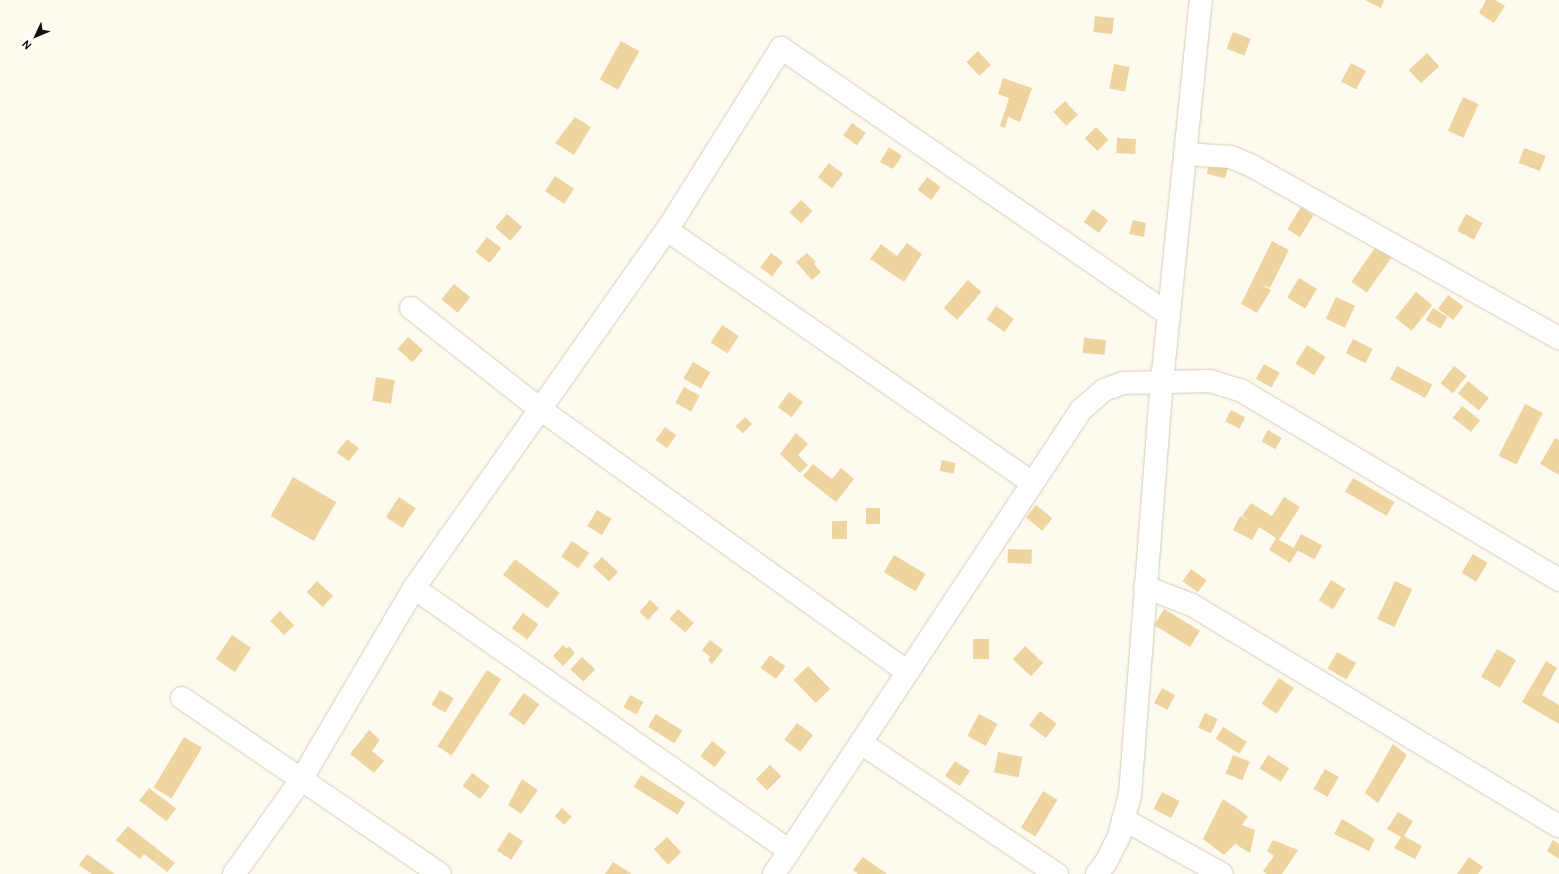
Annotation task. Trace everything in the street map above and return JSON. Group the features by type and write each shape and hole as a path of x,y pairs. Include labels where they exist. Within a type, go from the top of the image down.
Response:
{"street":[{"path":"1097,874 1106,862 1124,819 1130,795 1162,382 1201,0"},
{"path":"234,874 301,780 414,588 667,230 781,48 1169,315"},
{"path":"1185,154 1231,157 1252,166 1559,338"},
{"path":"667,230 1032,483"},
{"path":"411,308 540,409 907,672"},
{"path":"774,874 1081,410 1092,398 1104,390 1123,383 1210,381 1242,391 1559,580"},
{"path":"1145,587 1192,605 1559,826"},
{"path":"414,588 789,851"},
{"path":"182,698 440,874"},
{"path":"861,743 1057,874"},
{"path":"1124,819 1222,874"}],"building":[{"path":"1365,0 1384,0 1381,8"},
{"path":"1486,0 1495,0 1505,6 1494,23 1479,13"},
{"path":"1095,16 1114,18 1112,34 1093,32"},
{"path":"1233,32 1251,39 1244,56 1227,49"},
{"path":"621,41 639,51 618,90 600,79"},
{"path":"978,51 991,65 979,76 966,62"},
{"path":"1427,53 1439,66 1421,83 1409,70"},
{"path":"1351,63 1366,71 1356,90 1341,82"},
{"path":"1114,64 1130,67 1125,92 1109,89"},
{"path":"1003,78 1032,88 1020,122 1008,117 1005,128 1000,126 1009,98 998,94"},
{"path":"1463,97 1479,104 1463,138 1448,131"},
{"path":"1065,101 1078,115 1066,126 1053,112"},
{"path":"575,117 591,127 574,155 555,143"},
{"path":"852,123 866,133 857,145 843,135"},
{"path":"1096,127 1109,140 1097,151 1085,138"},
{"path":"1117,138 1136,139 1135,154 1116,153"},
{"path":"889,147 902,156 893,169 880,162"},
{"path":"1524,148 1546,156 1540,171 1519,163"},
{"path":"1211,158 1229,163 1225,179 1207,173"},
{"path":"829,163 843,174 832,188 818,177"},
{"path":"555,176 574,189 564,204 545,191"},
{"path":"927,177 941,187 931,200 918,190"},
{"path":"801,200 813,211 801,223 789,212"},
{"path":"1301,207 1314,215 1300,237 1287,229"},
{"path":"1093,209 1108,220 1099,233 1084,222"},
{"path":"507,214 522,227 510,241 495,228"},
{"path":"1466,214 1483,223 1474,240 1457,231"},
{"path":"1133,220 1146,223 1144,237 1129,234"},
{"path":"487,237 501,248 489,263 475,252"},
{"path":"1272,241 1289,250 1270,288 1259,283 1271,290 1257,313 1241,304"},
{"path":"907,243 922,254 904,282 870,259 881,244 897,256"},
{"path":"1377,245 1393,256 1367,293 1351,282"},
{"path":"771,253 783,262 772,276 760,267"},
{"path":"807,253 816,262 814,264 821,272 812,280 796,262"},
{"path":"1299,278 1317,289 1305,309 1287,298"},
{"path":"968,280 982,292 957,320 944,308"},
{"path":"454,284 470,297 458,313 441,300"},
{"path":"1416,292 1432,305 1412,331 1395,318"},
{"path":"1448,295 1463,306 1453,320 1438,309"},
{"path":"1336,297 1355,306 1345,328 1326,319"},
{"path":"996,306 1014,319 1004,332 987,319"},
{"path":"1433,308 1448,317 1440,329 1426,320"},
{"path":"722,325 739,336 727,354 711,343"},
{"path":"408,337 423,350 413,362 398,349"},
{"path":"1084,338 1106,340 1105,355 1083,353"},
{"path":"1353,339 1373,349 1365,363 1346,353"},
{"path":"1307,345 1326,357 1314,375 1295,364"},
{"path":"693,362 710,372 701,388 684,378"},
{"path":"1264,364 1280,373 1272,388 1256,379"},
{"path":"1397,366 1432,385 1425,398 1390,379"},
{"path":"1454,366 1467,376 1453,393 1440,383"},
{"path":"376,377 395,380 391,404 372,401"},
{"path":"1468,381 1489,398 1479,410 1458,393"},
{"path":"684,387 700,396 691,411 675,403"},
{"path":"789,392 803,402 792,417 778,407"},
{"path":"1525,404 1543,413 1516,465 1499,456"},
{"path":"1462,406 1480,420 1471,432 1453,418"},
{"path":"1231,410 1245,417 1239,429 1225,422"},
{"path":"745,417 752,424 743,433 736,426"},
{"path":"665,427 676,435 667,448 656,440"},
{"path":"1268,430 1282,438 1275,449 1262,441"},
{"path":"796,433 808,444 798,455 808,465 800,473 780,454"},
{"path":"1555,438 1559,440 1559,475 1540,464"},
{"path":"347,439 359,448 349,462 337,453"},
{"path":"942,460 956,463 953,474 940,471"},
{"path":"813,464 832,479 841,468 854,479 836,502 803,476"},
{"path":"293,477 336,502 314,541 271,516"},
{"path":"1353,478 1395,502 1387,516 1345,492"},
{"path":"399,497 416,508 403,528 386,517"},
{"path":"1284,497 1300,507 1279,540 1298,550 1290,563 1269,550 1276,538 1259,527 1252,540 1233,530 1240,516 1249,521 1242,516 1251,503 1272,516"},
{"path":"1036,505 1052,518 1042,531 1026,517"},
{"path":"866,508 880,508 880,524 866,524"},
{"path":"597,510 612,519 602,535 587,526"},
{"path":"832,521 847,521 847,539 832,539"},
{"path":"1301,534 1322,545 1315,559 1293,548"},
{"path":"572,541 589,553 578,569 561,557"},
{"path":"1008,549 1032,550 1031,564 1008,563"},
{"path":"1473,554 1488,563 1476,582 1462,573"},
{"path":"894,555 926,574 915,591 884,572"},
{"path":"602,557 618,572 609,582 593,567"},
{"path":"515,559 560,593 548,609 503,575"},
{"path":"1191,569 1207,580 1198,592 1182,581"},
{"path":"1331,580 1346,589 1333,609 1319,601"},
{"path":"317,581 333,596 323,607 307,592"},
{"path":"1395,581 1412,589 1394,627 1377,619"},
{"path":"650,600 659,608 648,620 639,612"},
{"path":"678,609 694,623 685,633 669,619"},
{"path":"1164,609 1200,631 1190,647 1154,625"},
{"path":"280,611 294,625 284,635 270,621"},
{"path":"523,613 538,624 527,640 512,628"},
{"path":"232,635 251,648 235,672 216,659"},
{"path":"973,639 989,639 989,659 973,659"},
{"path":"710,640 723,650 712,664 708,660 710,657 702,650"},
{"path":"563,645 567,649 569,646 575,653 563,666 553,656"},
{"path":"1025,646 1043,663 1031,676 1013,659"},
{"path":"1497,649 1516,660 1500,688 1481,677"},
{"path":"1337,652 1356,663 1347,679 1328,668"},
{"path":"770,655 785,666 776,679 761,668"},
{"path":"582,657 595,669 584,682 570,669"},
{"path":"1546,661 1557,668 1542,695 1559,705 1559,724 1522,702"},
{"path":"808,666 830,689 816,703 794,680"},
{"path":"487,670 501,679 452,756 437,746"},
{"path":"1279,678 1294,688 1277,714 1262,704"},
{"path":"1162,688 1175,695 1167,710 1154,703"},
{"path":"440,690 454,698 445,713 432,705"},
{"path":"524,693 539,704 524,725 509,714"},
{"path":"630,695 643,702 637,714 623,707"},
{"path":"1040,711 1057,724 1046,738 1029,725"},
{"path":"1205,713 1218,719 1211,733 1198,728"},
{"path":"656,714 682,730 674,743 648,727"},
{"path":"979,714 998,724 986,746 967,736"},
{"path":"797,723 813,735 800,752 784,740"},
{"path":"1223,727 1247,742 1239,754 1216,739"},
{"path":"369,730 380,740 372,751 384,761 374,773 350,754"},
{"path":"184,737 202,748 172,798 154,788"},
{"path":"712,741 726,752 714,767 700,756"},
{"path":"1393,744 1407,755 1378,803 1365,793"},
{"path":"998,752 1023,757 1019,777 994,773"},
{"path":"1233,755 1250,762 1242,780 1226,774"},
{"path":"1268,755 1289,768 1281,782 1260,769"},
{"path":"955,761 970,771 960,786 945,776"},
{"path":"770,765 781,776 767,790 756,779"},
{"path":"1325,769 1339,777 1327,797 1314,789"},
{"path":"472,773 490,786 480,799 463,786"},
{"path":"641,775 685,803 678,814 634,787"},
{"path":"522,779 538,790 521,814 508,805"},
{"path":"149,788 176,808 167,821 139,801"},
{"path":"1043,791 1058,800 1035,837 1021,828"},
{"path":"1162,792 1180,801 1171,818 1153,809"},
{"path":"1223,799 1248,816 1242,825 1255,830 1250,853 1235,844 1224,855 1203,839"},
{"path":"562,808 572,817 564,825 555,816"},
{"path":"1398,812 1413,821 1404,836 1422,846 1415,859 1394,848 1401,837 1387,829"},
{"path":"1342,819 1375,839 1369,851 1334,834"},
{"path":"128,826 175,863 167,872 144,854 140,859 116,840"},
{"path":"509,832 523,841 511,860 497,850"},
{"path":"667,837 681,852 668,865 654,849"},
{"path":"1273,840 1298,850 1282,874 1267,874 1263,871 1274,856 1267,851"},
{"path":"1553,840 1559,844 1559,859 1547,851"},
{"path":"87,854 115,874 92,874 79,865"},
{"path":"863,857 887,874 858,874 853,870"},
{"path":"1469,857 1483,867 1478,874 1457,874"},
{"path":"613,862 632,874 605,874"}]}
